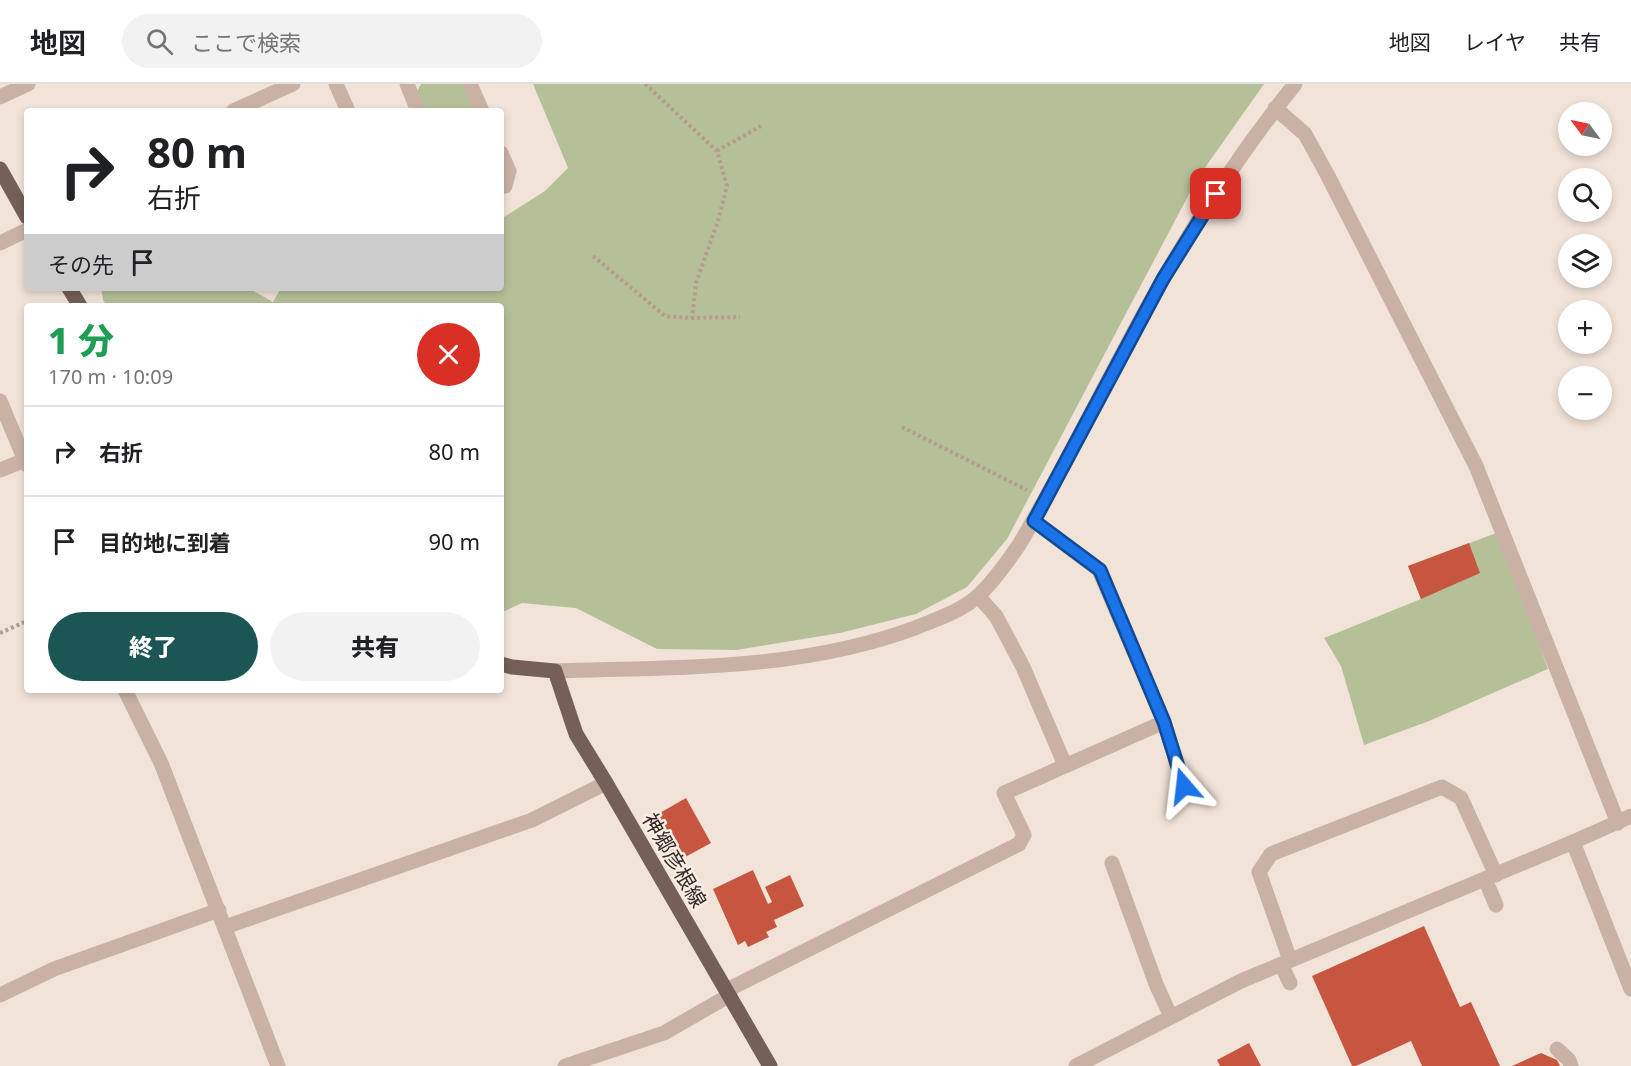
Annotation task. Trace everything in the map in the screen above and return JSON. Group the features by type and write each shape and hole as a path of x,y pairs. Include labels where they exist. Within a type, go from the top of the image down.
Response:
{"main road":[{"path":"0,169 24,208"},
{"path":"504,665 555,670"},
{"name":"神郷彦根線","path":"555,670 576,734 770,1066"}],"street":[{"path":"0,97 28,84"},
{"path":"240,108 293,84"},
{"path":"336,84 347,108"},
{"path":"407,84 417,108"},
{"path":"470,84 481,108"},
{"path":"555,670 750,664 825,653 900,633 948,615 978,596 1001,571 1020,545 1163,279 1216,194 1275,108 1295,84"},
{"path":"1076,1066 1241,981 1624,819 1476,466 1329,176 1305,134 1275,108"},
{"path":"504,160 509,171 504,186"},
{"path":"0,243 24,231"},
{"path":"0,401 24,458"},
{"path":"0,471 24,464"},
{"path":"1034,521 1100,570 1164,722 1184,786"},
{"path":"978,596 996,616 1023,668 1065,765"},
{"path":"126,693 161,763 278,1066"},
{"path":"565,1066 664,1033 728,993 1019,844 1024,835 1004,793 1164,722"},
{"path":"225,927 532,820 606,783"},
{"path":"1290,982 1259,872 1271,854 1442,787 1461,798 1491,877 1496,906"},
{"path":"1573,842 1631,989"},
{"path":"1112,863 1156,984 1171,1017"},
{"path":"0,994 54,969 219,910"},
{"path":"1557,1049 1569,1060 1571,1066"}],"path":[{"path":"645,84 717,151 727,186 718,221 696,283 692,318"},
{"path":"717,151 760,126"},
{"path":"593,256 665,316 740,317"},
{"path":"902,427 1027,490 1033,489"},
{"path":"0,633 24,622"}],"green space":[{"path":"421,84 463,84 474,108 423,108 416,93"},
{"path":"533,84 1264,84 1197,179 1007,539 967,587 916,614 840,633 736,650 657,649 576,608 522,603 504,610 504,303 105,303 103,300 102,291 253,291 273,302 279,291 504,291 504,217 545,191 568,168"},
{"path":"1499,532 1548,669 1429,721 1364,745 1341,666 1324,638 1421,599 1408,566"}],"building":[{"path":"1469,543 1480,573 1421,599 1408,566"},
{"path":"686,798 711,843 676,862 651,818"},
{"path":"753,870 768,904 772,902 765,887 790,875 804,906 774,920 777,927 766,932 769,937 748,947 745,941 738,945 713,889"},
{"path":"1424,926 1460,1007 1471,1002 1500,1066 1422,1066 1411,1041 1352,1066 1312,976"},
{"path":"1249,1043 1261,1066 1220,1066 1217,1060"},
{"path":"1541,1053 1557,1060 1560,1066 1512,1066"}],"route":[{"path":"1184,786 1164,722 1100,570 1034,521 1163,279 1216,194"}]}
